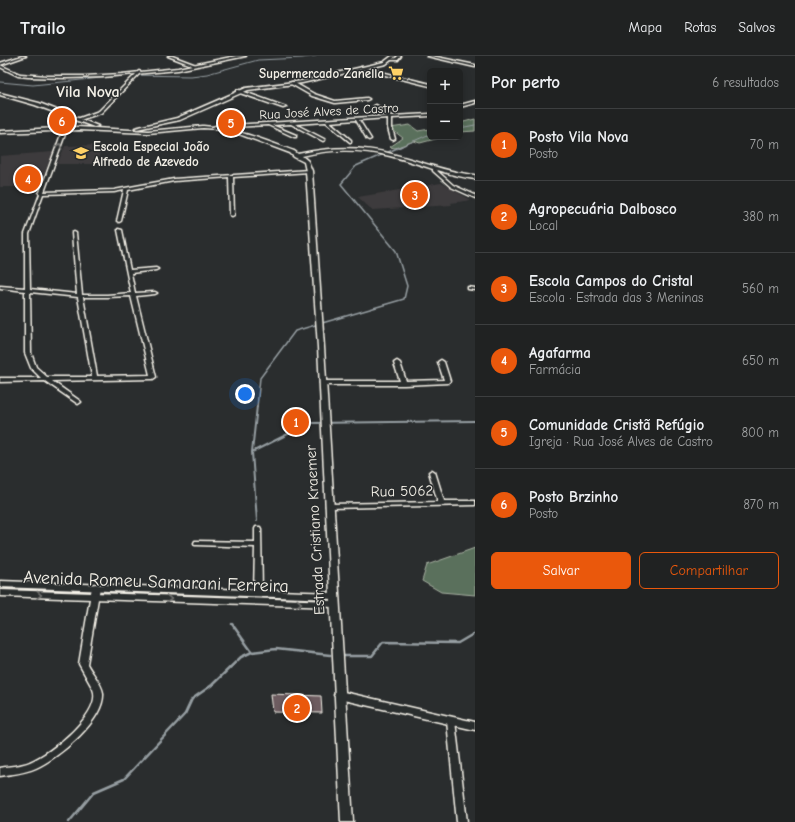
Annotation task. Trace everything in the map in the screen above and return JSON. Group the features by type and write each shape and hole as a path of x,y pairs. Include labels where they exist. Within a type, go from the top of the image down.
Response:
{"main road":[{"path":"126,130 185,116 238,91 292,83 385,63 392,58"},
{"path":"0,94 36,104 106,129"},
{"path":"78,120 117,125"},
{"path":"0,132 154,124"},
{"path":"129,125 142,131"},
{"path":"77,128 142,131 215,127 228,128 295,154 307,165"},
{"path":"295,154 315,152 375,152 434,170 475,177"},
{"path":"295,154 315,152"},
{"path":"307,165 309,153"},
{"name":"Estrada Cristiano Kraemer","path":"307,165 320,324 347,822"}],"street":[{"path":"0,65 25,56"},
{"path":"169,56 195,65"},
{"path":"0,65 19,75 38,77 95,76 195,65 244,56"},
{"path":"392,58 397,59 400,56"},
{"path":"428,56 475,66"},
{"path":"361,68 427,84"},
{"path":"78,120 100,112 140,72"},
{"path":"292,83 312,95 335,102 367,99"},
{"path":"238,91 284,107"},
{"path":"463,105 475,102"},
{"path":"376,106 390,117 390,128 393,139"},
{"name":"Rua José Alves de Castro","path":"215,127 228,128 269,124 427,115"},
{"path":"357,119 369,139"},
{"path":"327,121 350,141"},
{"path":"291,123 323,140"},
{"path":"269,124 295,136"},
{"path":"64,129 27,234 26,290 28,353 34,368 46,379 78,402"},
{"path":"41,193 114,191 174,180 231,176 307,165"},
{"path":"434,170 452,186 475,197"},
{"path":"231,176 232,215"},
{"path":"119,221 126,189"},
{"path":"0,380 153,377 128,272 120,230"},
{"path":"74,233 80,296 95,378"},
{"path":"128,272 156,269"},
{"path":"0,287 80,296 155,293"},
{"path":"323,383 446,382 447,381 441,362"},
{"path":"397,363 404,383"},
{"path":"432,472 442,504"},
{"name":"Rua 5062","path":"329,506 475,503"},
{"path":"258,529 258,593"},
{"path":"197,543 258,545"},
{"name":"Avenida Romeu Samarani Ferreira","path":"0,584 258,593 334,600"},
{"path":"0,772 33,765 49,757 65,744 95,712 100,701 99,692 87,674 83,664 93,597 96,587"},
{"name":"Avenida Romeu Samarani Ferreira","path":"0,593 93,597 334,600"},
{"path":"339,694 475,726"},
{"path":"451,721 462,822"}],"shaded area":[{"name":"Escola Especial João Alfredo de Azevedo","path":"102,145 97,164 57,164 65,146"},
{"path":"53,152 39,187 0,187 0,156"},
{"path":"441,183 471,200 451,203 452,205 372,210 358,197"}],"green space":[{"path":"475,119 475,131 463,132 463,122"},
{"path":"410,125 418,131 427,130 427,140 432,140 420,143 414,141 395,148 390,147 403,138 390,128"},
{"path":"475,548 475,595 441,592 422,581 427,565"}],"building":[{"path":"271,694 321,696 322,713 273,712"}],"waterway":[{"path":"0,82 33,85 130,75 191,76 207,74 258,60 316,56"},
{"path":"463,127 475,125"},
{"path":"400,147 427,135"},
{"path":"257,407 260,378 295,331 404,299 407,286 396,251 341,184 356,166 402,146"},
{"path":"252,452 257,406"},
{"path":"252,452 310,423 475,421"},
{"path":"252,452 257,521"},
{"path":"232,624 252,652"},
{"path":"342,656 372,656 383,642 458,643 475,633"},
{"path":"252,652 276,649 330,655"},
{"path":"69,822 94,792 124,779 185,714 192,699 212,685 241,657 252,652"}],"place":[{"name":"Supermercado Zanella","path":"396,73"},
{"name":"Posto Brzinho","path":"62,121"},
{"name":"Comunidade Cristã Refúgio","path":"231,123"},
{"name":"Escola Especial João Alfredo de Azevedo","path":"81,153"},
{"name":"Agafarma","path":"28,179"},
{"name":"Escola Campos do Cristal","path":"415,195"},
{"name":"Posto Vila Nova","path":"296,422"},
{"name":"Agropecuária Dalbosco","path":"297,708"}],"district":[{"name":"Vila Nova","path":"88,92"}]}
